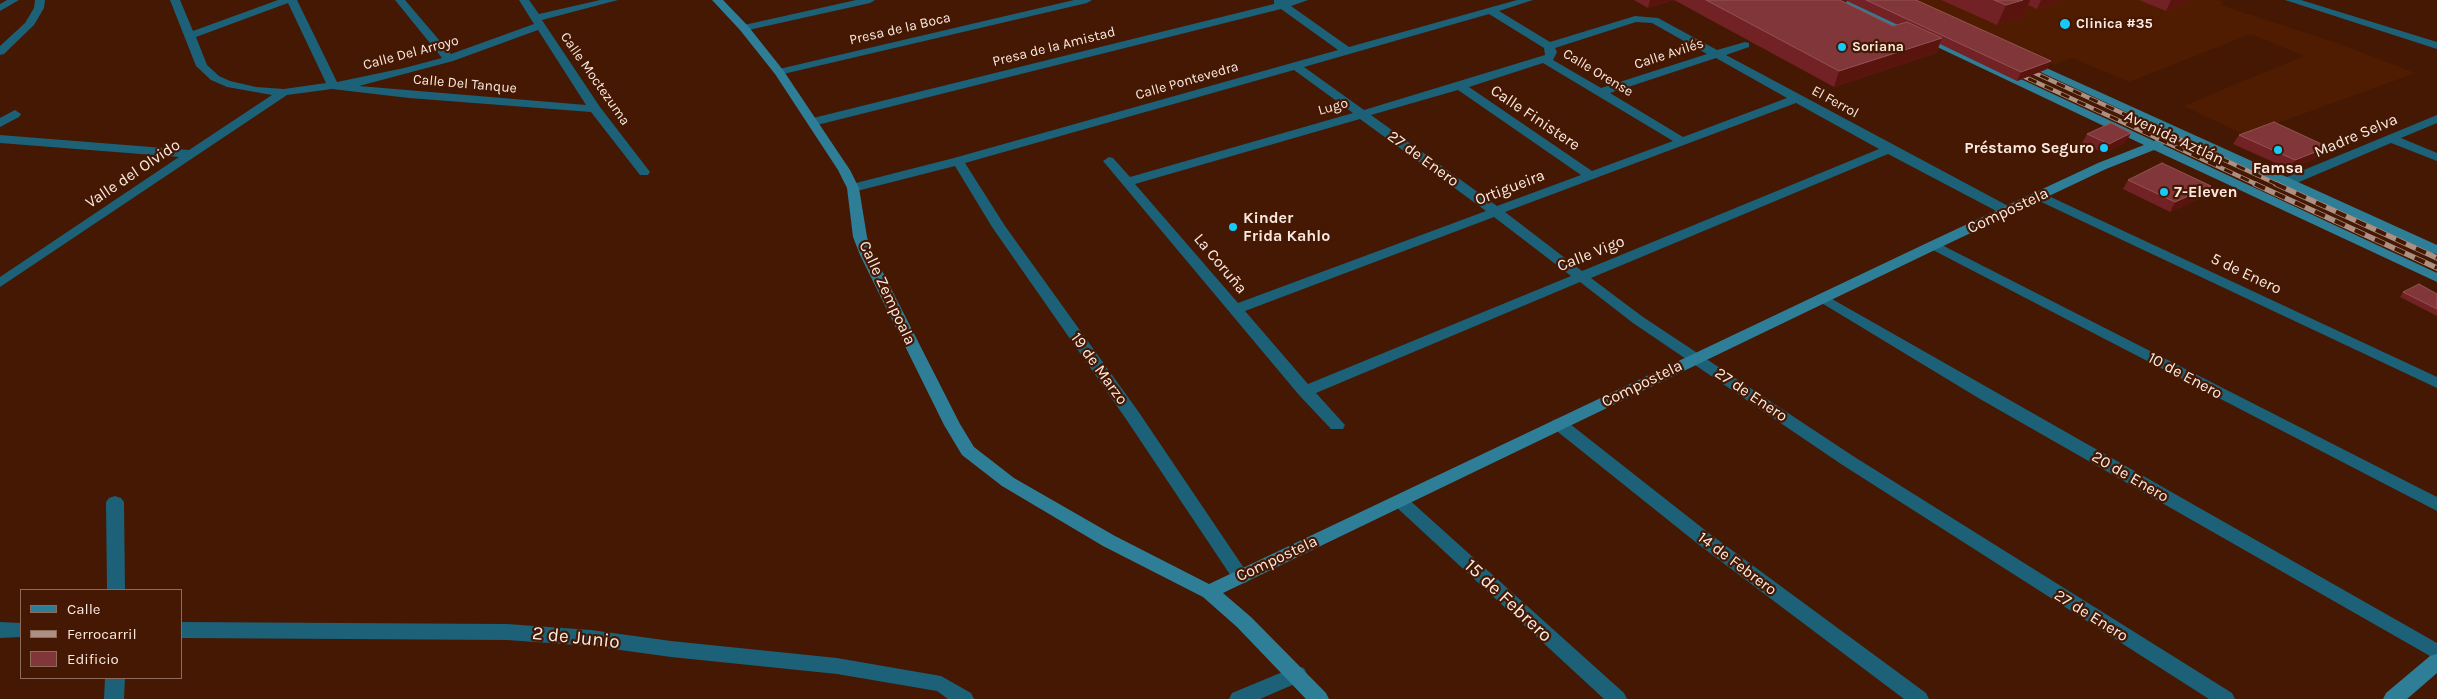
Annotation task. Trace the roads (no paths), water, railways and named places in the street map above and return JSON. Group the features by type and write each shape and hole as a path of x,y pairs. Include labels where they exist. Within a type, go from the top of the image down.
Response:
{"street":[{"path":"0,8 14,0"},
{"path":"0,52 29,25 39,8 40,0"},
{"name":"Calle Del Arroyo","path":"175,0 191,35 202,66 215,78 227,84 256,90 284,92 378,78 449,59 539,22 613,0"},
{"path":"191,35 290,0 334,86"},
{"path":"400,0 449,59"},
{"name":"Calle Moctezuma","path":"524,0 595,109 644,172"},
{"name":"Calle Zempoala","path":"717,0 744,28 779,72 813,122 853,188 860,237 867,255 952,425 968,451 1008,482 1109,541 1209,592"},
{"path":"744,28 870,0"},
{"name":"Presa de la Boca","path":"779,72 1086,0"},
{"name":"Presa de la Amistad","path":"813,122 1279,3 1303,0"},
{"name":"Calle Pontevedra","path":"853,188 958,161 1528,0"},
{"name":"Avenida Aztlán","path":"1843,0 2437,278"},
{"path":"2290,0 2437,46"},
{"path":"1279,3 1348,52"},
{"name":"Calle Orense","path":"1491,11 1548,46 1552,55 1546,60 1682,141"},
{"name":"El Ferrol","path":"1548,46 1635,19 1648,18 1667,25 1889,149 2007,211"},
{"name":"Calle Avilés","path":"1601,92 1746,45"},
{"name":"Avenida Aztlán","path":"2019,59 2437,250"},
{"name":"Lugo","path":"1128,182 1546,60"},
{"name":"27 de Enero","path":"1296,66 1496,212 1638,320 1847,460 2225,699"},
{"name":"Calle Del Tanque","path":"334,86 595,109"},
{"name":"Calle Finistere","path":"1460,86 1591,176"},
{"name":"Valle del Olvido","path":"0,283 284,92"},
{"name":"Ortigueira","path":"1236,309 1797,98"},
{"path":"0,123 15,114"},
{"name":"Madre Selva","path":"2287,182 2437,119"},
{"name":"Compostela","path":"1209,592 1696,358 1825,299 1934,245 2102,166 2153,146 2178,132"},
{"path":"0,139 191,154"},
{"path":"2392,139 2437,157"},
{"name":"Calle Vigo","path":"1305,391 1889,149"},
{"name":"19 de Marzo","path":"958,161 999,227 1132,415 1241,576"},
{"name":"La Coruña","path":"1109,161 1305,391 1337,425"},
{"name":"5 de Enero","path":"2040,196 2437,383"},
{"name":"10 de Enero","path":"1934,245 2437,505"},
{"name":"20 de Enero","path":"1825,299 1986,395 2437,652"},
{"name":"14 de Febrero","path":"1558,424 1704,539 1919,699"},
{"name":"15 de Febrero","path":"1400,501 1617,699"},
{"path":"115,502 116,589"},
{"path":"1209,592 1244,622 1297,674 1319,699"},
{"path":"0,630 20,630"},
{"name":"2 de Junio","path":"182,630 507,632 591,638 671,649 837,666 941,684 964,699"},
{"path":"2393,699 2437,662"},
{"path":"1239,699 1297,674"},
{"path":"114,699 115,679"}],"railway":[{"path":"2024,68 2279,185"},
{"path":"2012,71 2258,185"},
{"path":"2255,184 2437,268"},
{"path":"2276,184 2437,258"}],"place":[{"name":"Clinica #35","path":"2065,24"},
{"name":"Soriana","path":"1842,47"},
{"name":"Préstamo Seguro","path":"2104,148"},
{"name":"Famsa","path":"2278,150"},
{"name":"7-Eleven","path":"2164,192"},
{"name":"Kinder Frida Kahlo","path":"1233,227"}]}
